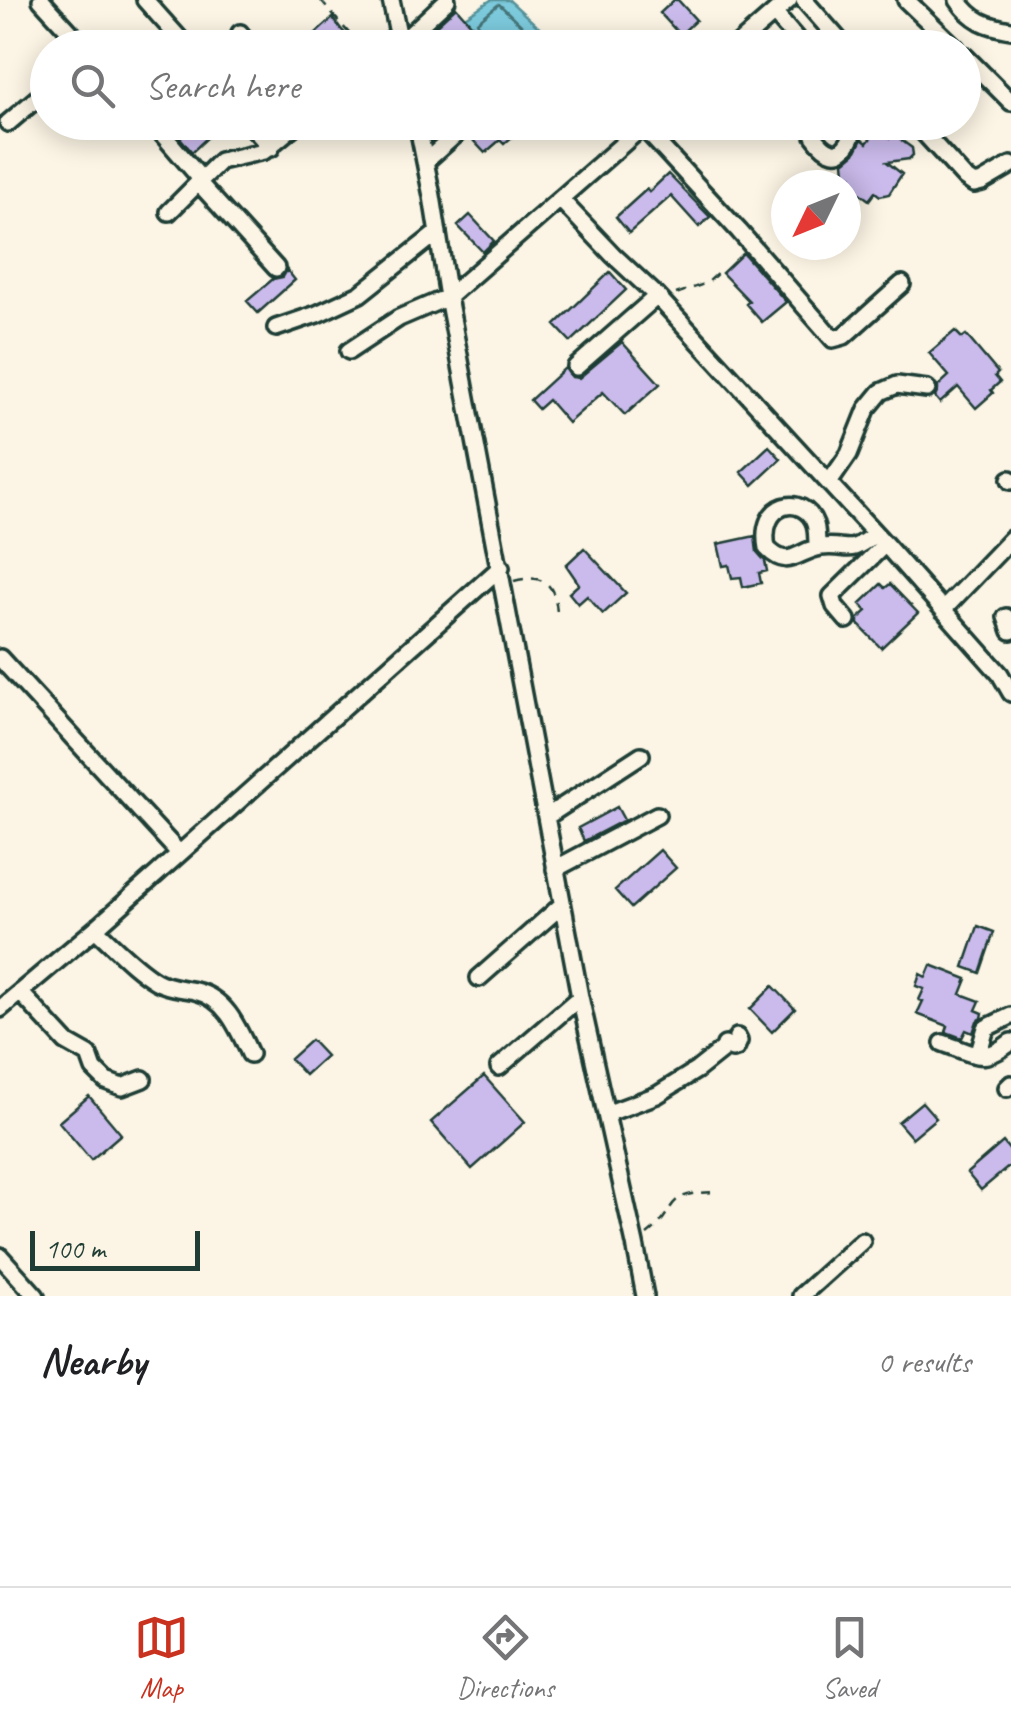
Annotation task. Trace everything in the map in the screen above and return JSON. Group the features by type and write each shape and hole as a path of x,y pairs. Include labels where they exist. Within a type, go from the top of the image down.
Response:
{"street":[{"path":"41,0 68,30"},
{"path":"145,0 172,30"},
{"path":"391,0 397,30"},
{"path":"413,30 446,0"},
{"path":"755,30 789,0"},
{"path":"804,0 830,30"},
{"path":"906,0 937,30"},
{"path":"958,0 982,24 1011,30"},
{"path":"774,13 789,30"},
{"path":"981,72 1011,102"},
{"path":"8,123 30,104"},
{"path":"167,140 276,268"},
{"path":"263,140 270,148"},
{"path":"168,212 225,158 258,154 279,140"},
{"path":"421,140 562,905 644,1296"},
{"path":"425,162 450,140"},
{"path":"349,351 399,318 448,297 629,140"},
{"path":"659,140 832,338 844,336 902,284"},
{"path":"817,140 828,151 837,152 846,148 850,140"},
{"path":"930,140 974,184 1011,165"},
{"path":"560,200 659,298 880,539 1011,691"},
{"path":"276,328 360,294 438,232"},
{"path":"576,367 659,298"},
{"path":"829,484 849,454 866,410 880,392 897,386 927,390"},
{"path":"817,548 855,548 880,539"},
{"path":"847,620 832,596 880,539"},
{"path":"943,610 1011,539"},
{"path":"0,1008 95,929 500,566"},
{"path":"0,658 179,853"},
{"path":"546,817 640,756"},
{"path":"556,869 657,815"},
{"path":"479,978 562,905"},
{"path":"95,929 154,980 201,992 223,1006 239,1028 250,1054"},
{"path":"20,992 66,1042 89,1055 106,1081 122,1087 143,1079"},
{"path":"499,1068 580,997"},
{"path":"978,1055 986,1028 1011,1016"},
{"path":"943,1043 990,1056 1011,1042"},
{"path":"606,1114 657,1096 726,1047"},
{"path":"801,1296 862,1241"},
{"path":"0,1256 36,1296"}],"path":[{"path":"320,0 346,30"},
{"path":"659,298 707,283 720,271"},
{"path":"502,584 541,579 552,589 556,615"},
{"path":"635,1244 658,1225 676,1200 689,1194 716,1192"}],"water":[{"path":"491,0 509,0 542,30 468,30 460,20"}],"building":[{"path":"678,0 696,20 685,30 675,30 660,13"},
{"path":"456,7 476,30 431,30"},
{"path":"333,18 342,30 319,30"},
{"path":"182,140 205,140 192,152"},
{"path":"473,140 500,140 485,153"},
{"path":"863,140 901,140 912,148 913,155 887,162 902,174 889,194 880,196 875,192 869,200 861,194 861,170 845,170 844,162"},
{"path":"668,174 710,217 699,227 671,196 629,233 616,217"},
{"path":"470,215 494,241 483,252 458,226"},
{"path":"743,253 786,302 762,322 746,304 749,301 722,273"},
{"path":"287,270 295,280 258,313 247,301 273,279 283,277"},
{"path":"610,272 626,290 571,342 555,325"},
{"path":"955,331 962,338 966,335 998,373 995,376 1000,382 976,408 958,387 940,403 935,397 938,386 949,376 929,353"},
{"path":"622,342 660,384 625,415 603,392 568,423 548,400 538,409 530,400 565,368 572,377 579,378"},
{"path":"769,446 781,459 753,485 741,472"},
{"path":"755,536 757,552 767,571 759,573 761,583 743,587 741,577 732,578 729,565 723,566 718,544"},
{"path":"584,548 626,593 603,614 587,596 578,604 569,593 579,584 566,565"},
{"path":"881,584 885,588 890,584 918,613 881,648 858,624 858,619 867,611 860,604"},
{"path":"617,807 624,820 584,841 578,828"},
{"path":"660,850 676,868 631,908 615,890"},
{"path":"978,926 994,932 980,973 964,967"},
{"path":"931,965 967,979 961,994 980,1001 976,1010 983,1013 973,1033 966,1030 962,1038 946,1032 948,1026 917,1014 924,989 916,986 920,974 926,977"},
{"path":"773,986 795,1009 772,1032 750,1009"},
{"path":"311,1040 326,1056 305,1075 290,1059"},
{"path":"484,1076 525,1122 472,1169 431,1122"},
{"path":"89,1096 121,1134 91,1160 59,1122"},
{"path":"922,1102 936,1118 912,1138 898,1122"},
{"path":"1003,1142 1011,1152 1011,1165 981,1190 967,1173"}]}
